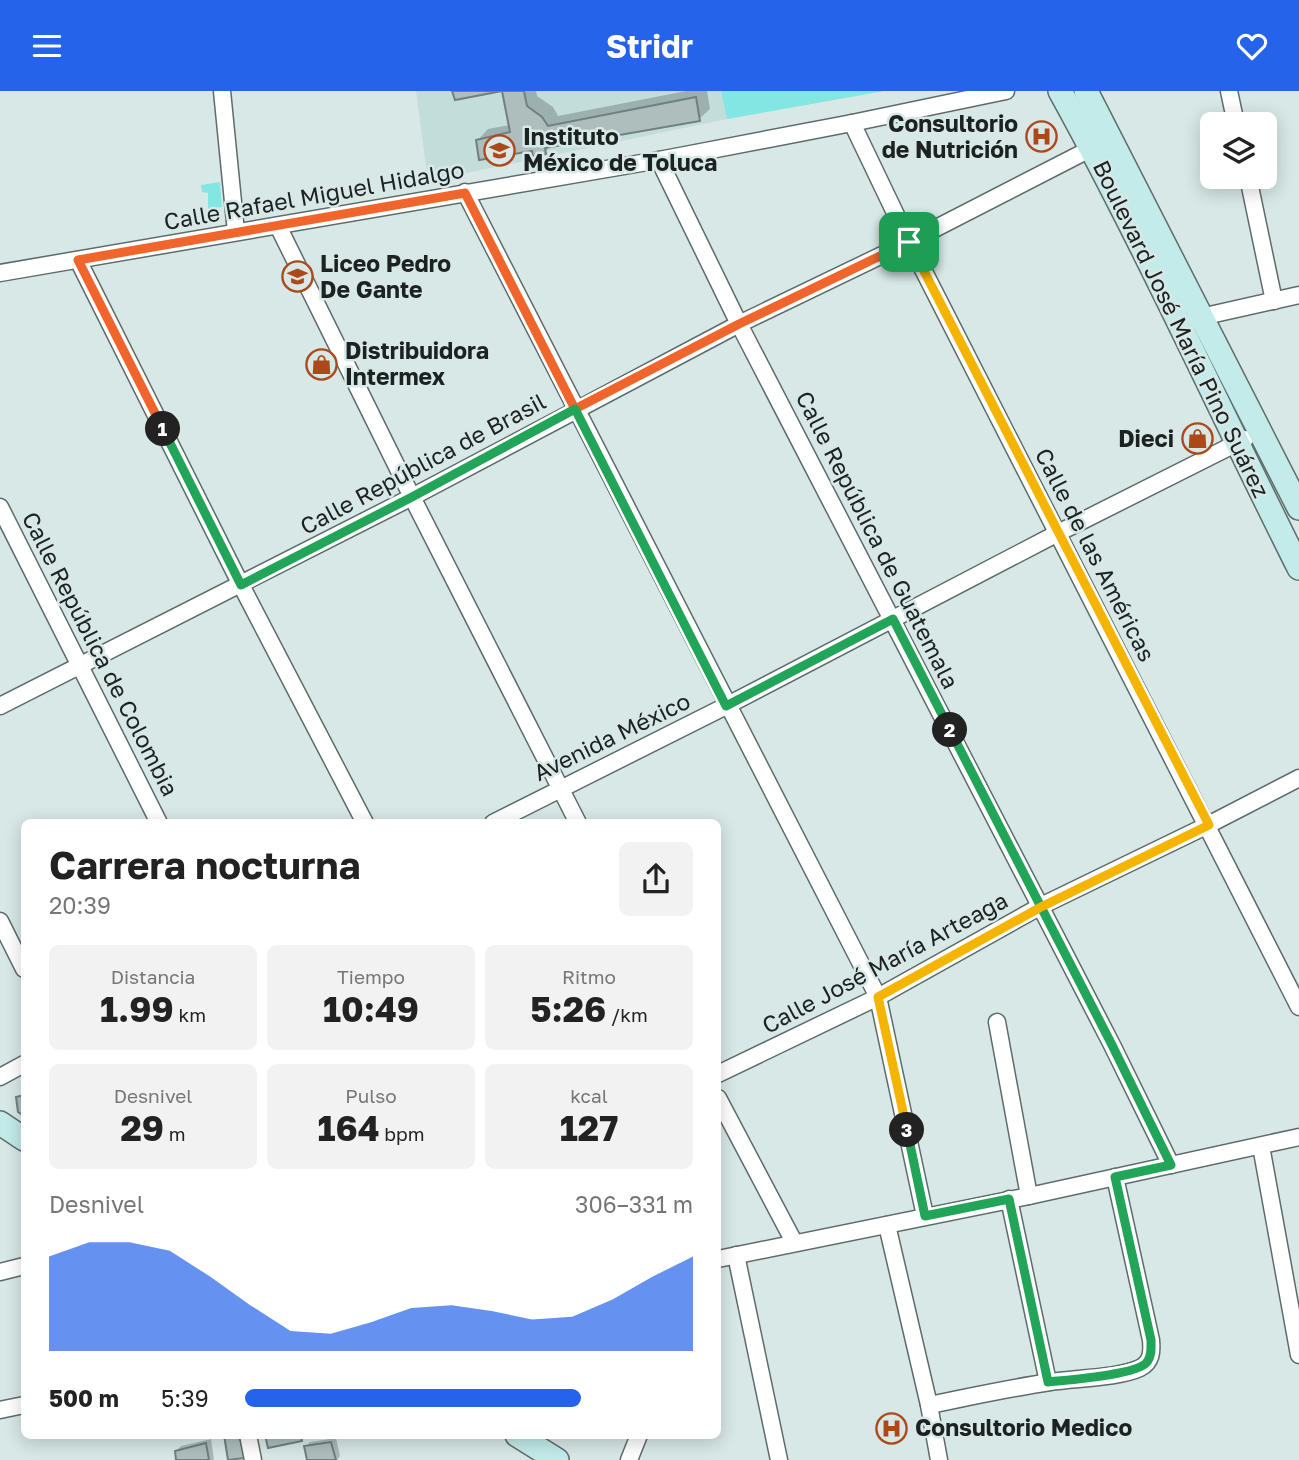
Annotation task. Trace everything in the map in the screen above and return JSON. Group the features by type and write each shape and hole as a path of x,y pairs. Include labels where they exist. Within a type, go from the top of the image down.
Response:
{"main road":[{"name":"Boulevard José María Pino Suárez","path":"1060,91 1191,320 1261,431 1299,508"},
{"name":"Boulevard José María Pino Suárez","path":"1086,91 1191,320 1237,443 1299,568"},
{"path":"0,1123 21,1137"},
{"path":"523,1439 557,1460"}],"street":[{"path":"222,91 236,232"},
{"name":"Calle Rafael Miguel Hidalgo","path":"0,273 659,160 1006,91"},
{"path":"1229,91 1234,112"},
{"name":"Calle de las Américas","path":"852,123 909,242 1209,825 1299,1007"},
{"name":"Calle República de Brasil","path":"0,706 412,497 739,324 909,242 1092,148"},
{"name":"Calle República de Guatemala","path":"659,160 739,324 1112,1045 1171,1165"},
{"path":"1251,189 1274,300"},
{"path":"465,193 726,706 878,997 925,1216"},
{"path":"278,226 576,819"},
{"path":"78,260 241,585 363,819"},
{"path":"1191,320 1299,295"},
{"name":"Avenida México","path":"500,819 1261,431"},
{"name":"Calle República de Colombia","path":"0,507 157,819"},
{"name":"Calle José María Arteaga","path":"721,1073 878,997 1041,907 1299,778"},
{"path":"0,921 21,963"},
{"path":"997,1022 1029,1196"},
{"path":"0,1077 21,1066"},
{"path":"721,1104 794,1243"},
{"path":"721,1258 1029,1196 1299,1137"},
{"path":"1261,1146 1299,1355"},
{"path":"929,1405 1048,1382 1128,1371 1142,1367 1148,1361 1152,1352 1151,1340 1115,1177"},
{"path":"1009,1199 1048,1382"},
{"path":"887,1225 929,1405 939,1460"},
{"path":"737,1255 779,1460"},
{"path":"0,1272 21,1267"},
{"path":"0,1411 21,1406"},
{"path":"249,1439 253,1460"},
{"path":"629,1460 637,1439"}],"shaded area":[{"name":"Instituto México de Toluca","path":"416,91 884,91 727,119 428,181"},
{"path":"721,91 884,91 727,119"},
{"path":"220,182 222,207 208,209 208,193 202,192 201,185"}],"building":[{"path":"452,91 502,91 455,100"},
{"path":"502,91 524,91 527,106 542,117 548,126 696,97 700,121 545,148 546,154 533,156 532,151 479,160 476,140 510,132"},
{"path":"21,1096 21,1114 18,1112 16,1097"},
{"path":"225,1439 240,1439 245,1458 228,1460"},
{"path":"266,1439 302,1439 302,1441 268,1448"},
{"path":"331,1442 336,1460 307,1460 304,1446"},
{"path":"206,1443 209,1460 176,1460 175,1451"}],"place":[{"name":"Consultorio de Nutrición","path":"1041,137"},
{"name":"Instituto México de Toluca","path":"500,150"},
{"name":"Liceo Pedro De Gante","path":"297,277"},
{"name":"Distribuidora Intermex","path":"322,364"},
{"name":"Dieci","path":"1197,439"},
{"name":"Consultorio Medico","path":"892,1428"}],"route":[{"path":"909,242 739,324 575,409 465,193 78,260 241,585 575,409 726,706 893,619 1041,907 1112,1045 1171,1165 1115,1177 1152,1352 1142,1367 1128,1371 1048,1382 1009,1199 925,1216 878,997 1041,907 1209,825 909,242"}]}
